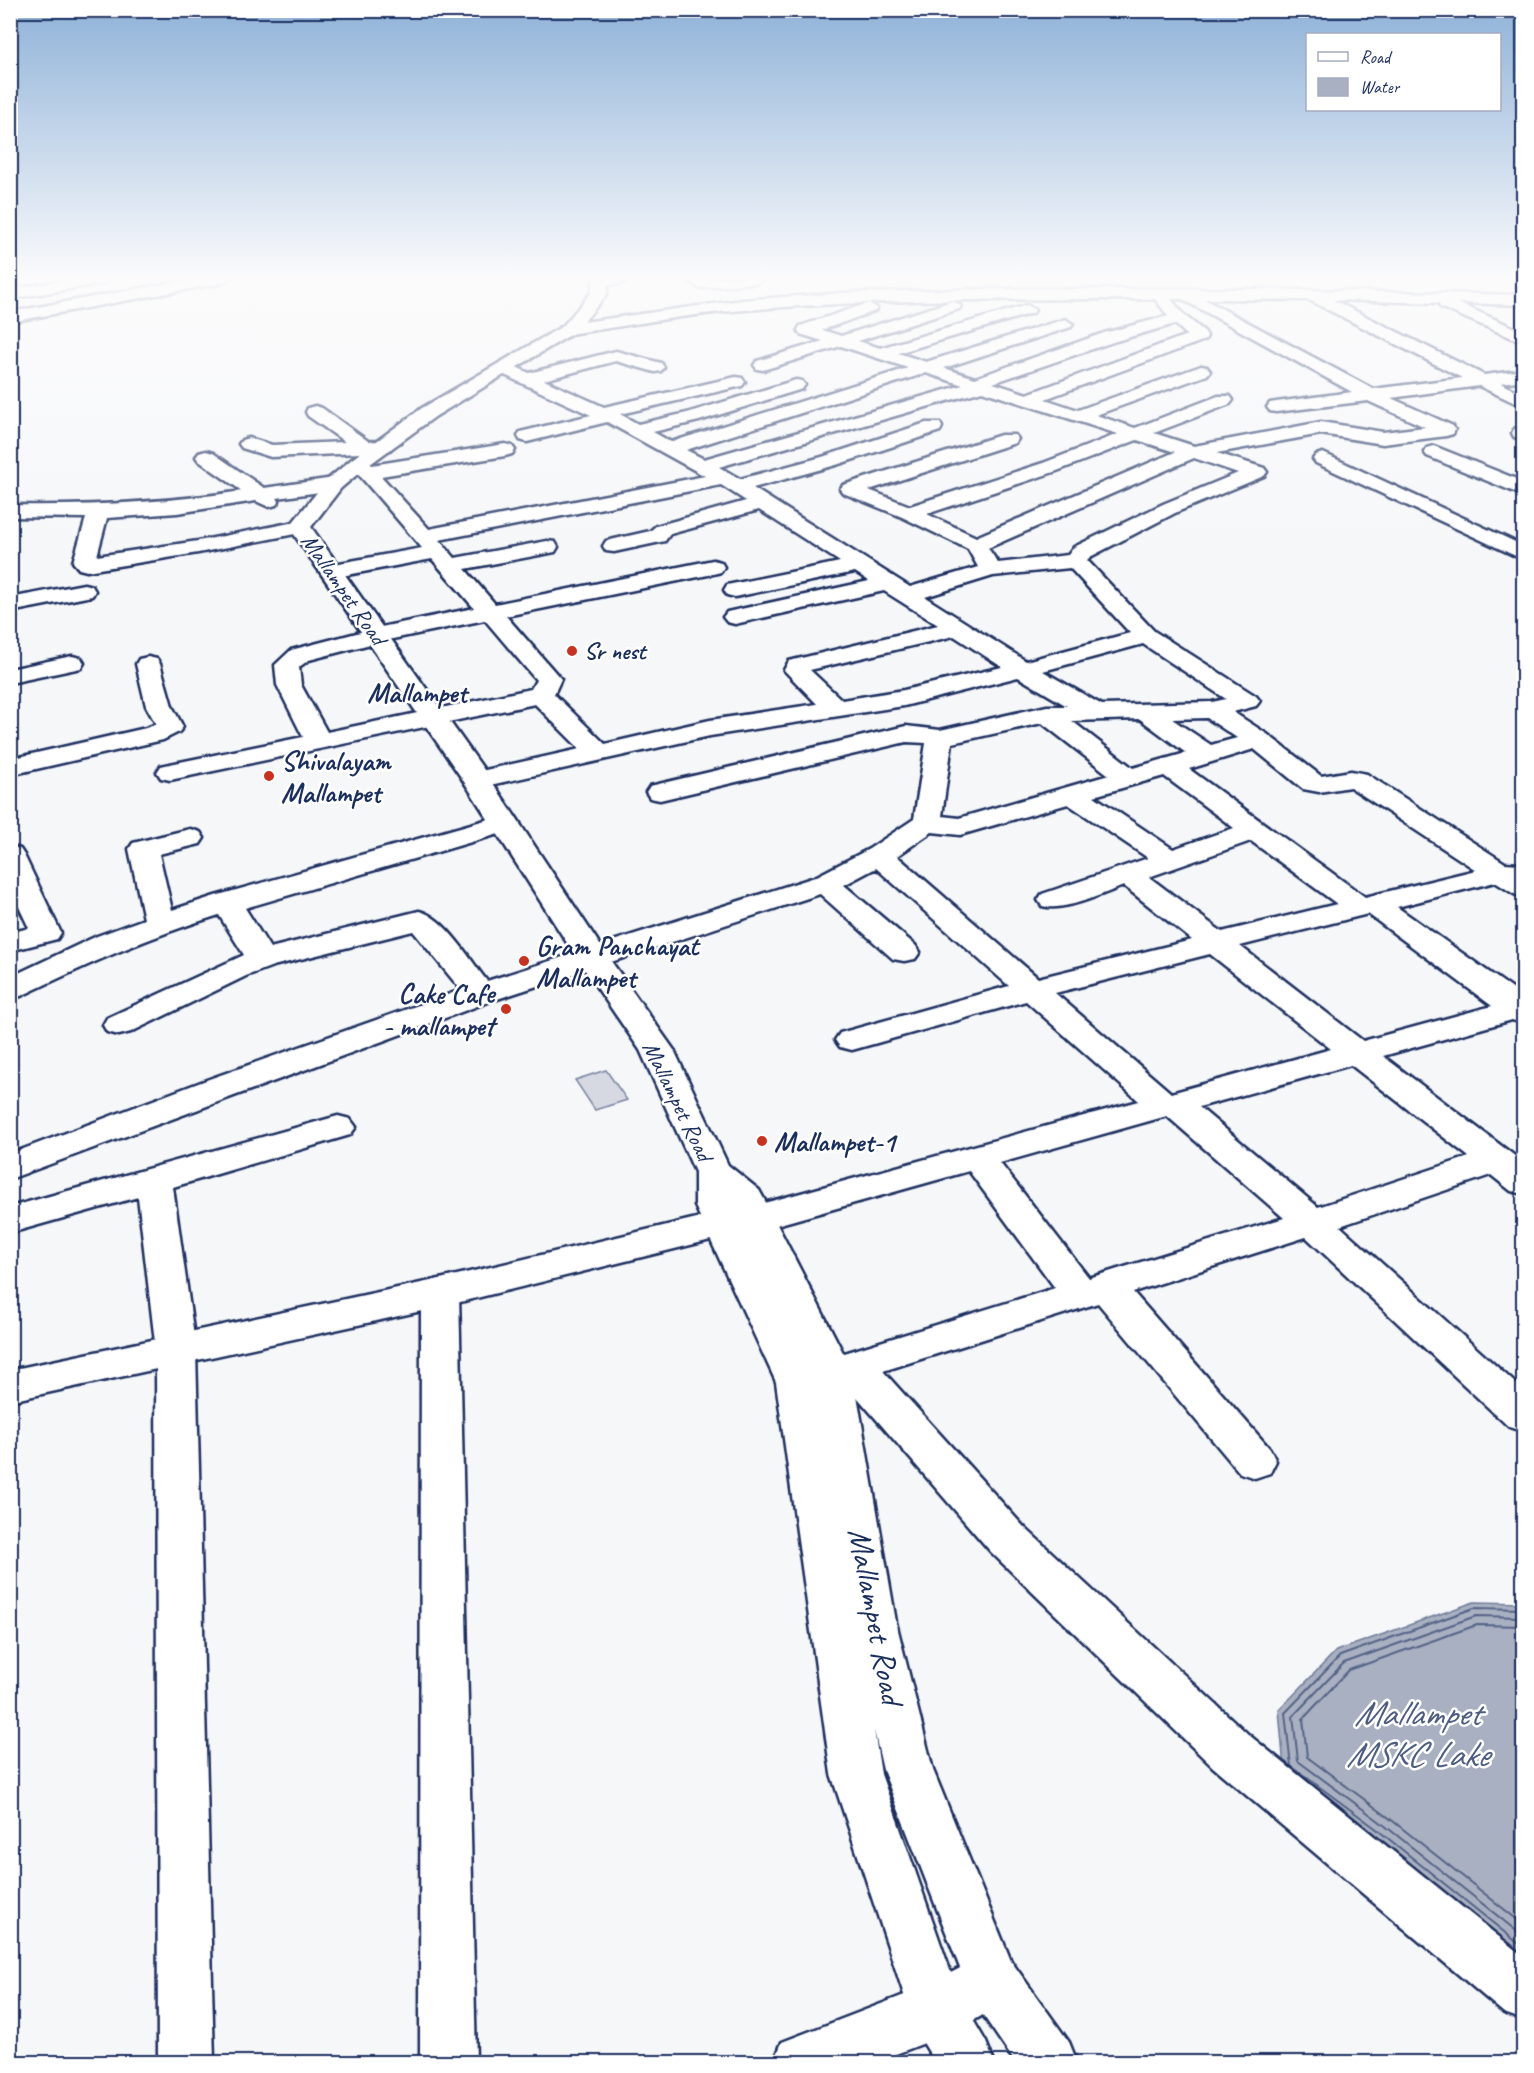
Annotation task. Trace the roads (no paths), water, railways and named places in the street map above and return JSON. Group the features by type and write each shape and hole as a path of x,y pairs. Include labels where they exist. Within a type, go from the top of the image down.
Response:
{"main road":[{"name":"Mallampet Road","path":"493,375 429,412 368,457 334,484 300,526 477,780 592,957 657,1050 713,1172 713,1206 739,1221 828,1373 873,1622 908,1770 991,1980 1049,2062"},
{"path":"517,375 607,415 731,482 956,628 1096,712"},
{"path":"525,379 542,375"},
{"path":"527,436 747,375"},
{"path":"671,448 903,375"},
{"path":"735,617 899,589 991,570 1075,561 1082,552 1153,502 1257,471 945,375"},
{"path":"703,466 1005,375"},
{"path":"1026,400 1101,375"},
{"path":"1077,416 1191,375"},
{"path":"976,545 1192,452 1321,428 1383,438 1446,430 1333,375"},
{"path":"1470,375 1524,402"},
{"path":"1276,407 1524,375"},
{"path":"636,430 692,417 814,380"},
{"path":"909,513 1050,467 1224,400"},
{"path":"315,412 368,457 436,552 549,679 541,695"},
{"path":"331,571 436,552 731,482 810,466 933,427"},
{"path":"991,570 976,545 909,513 850,489 1008,439"},
{"path":"249,444 271,451 368,457 505,450"},
{"path":"1434,452 1524,490"},
{"path":"206,458 261,494 300,526"},
{"path":"1323,459 1524,554"},
{"path":"1050,467 1153,502"},
{"path":"10,511 98,512 177,507 334,484"},
{"path":"614,546 657,536 663,530 764,502"},
{"path":"98,512 84,561 87,564 198,547 300,526"},
{"path":"436,552 547,547"},
{"path":"660,792 906,735 921,734 940,738 1047,714 1212,710 1247,701 1146,636 1075,561"},
{"path":"735,590 860,564"},
{"path":"319,742 289,685 287,665 300,655 376,635 713,567"},
{"path":"10,605 84,591"},
{"path":"836,708 795,670 798,666 956,628"},
{"path":"477,780 710,728 903,698 1146,636"},
{"path":"10,676 72,663"},
{"path":"10,767 154,734 170,727 159,706 148,664"},
{"path":"170,772 541,695"},
{"path":"541,695 599,753"},
{"path":"1212,710 1258,740 1313,783 1321,784 1350,778 1357,780 1510,869 1524,888"},
{"path":"1146,712 1207,755"},
{"path":"1047,714 1129,778"},
{"path":"927,823 940,738"},
{"path":"10,1167 221,1087 480,994 825,883 879,855 927,823 960,827 1258,740"},
{"path":"1168,766 1254,830 1521,1010"},
{"path":"1072,794 1168,859"},
{"path":"10,989 108,943 160,923 226,902 506,823"},
{"path":"1053,900 1254,830"},
{"path":"160,923 143,849 190,838"},
{"path":"10,855 46,933 10,942"},
{"path":"879,855 1032,989 1312,1222 1524,1416"},
{"path":"852,1040 1032,989 1510,869"},
{"path":"1128,875 1524,1182"},
{"path":"825,883 904,952"},
{"path":"226,902 262,959"},
{"path":"119,1025 235,969 262,959 419,920 431,931 480,994"},
{"path":"10,1386 440,1293 739,1221 1521,1010"},
{"path":"10,1220 338,1127"},
{"path":"976,1156 1094,1291 1255,1461"},
{"path":"828,1373 1312,1222 1495,1161"},
{"path":"154,1180 176,1351 186,2062"},
{"path":"440,1293 448,2062"},
{"path":"828,1373 1223,1743 1524,1993"},
{"name":"Mallampet Road","path":"828,1373 856,1774 936,2012 966,2062"},
{"path":"802,2062 936,2012 991,1980"}],"water":[{"name":"Mallampet MSKC Lake","path":"1474,1602 1523,1603 1523,1956 1370,1832 1284,1768 1279,1710 1336,1651"}],"place":[{"name":"Sr nest","path":"572,651"},
{"name":"Shivalayam Mallampet","path":"269,776"},
{"name":"Gram Panchayat Mallampet","path":"524,961"},
{"name":"Cake Cafe - mallampet","path":"506,1009"},
{"name":"Mallampet-1","path":"762,1141"}],"district":[{"name":"Mallampet","path":"417,692"}]}
